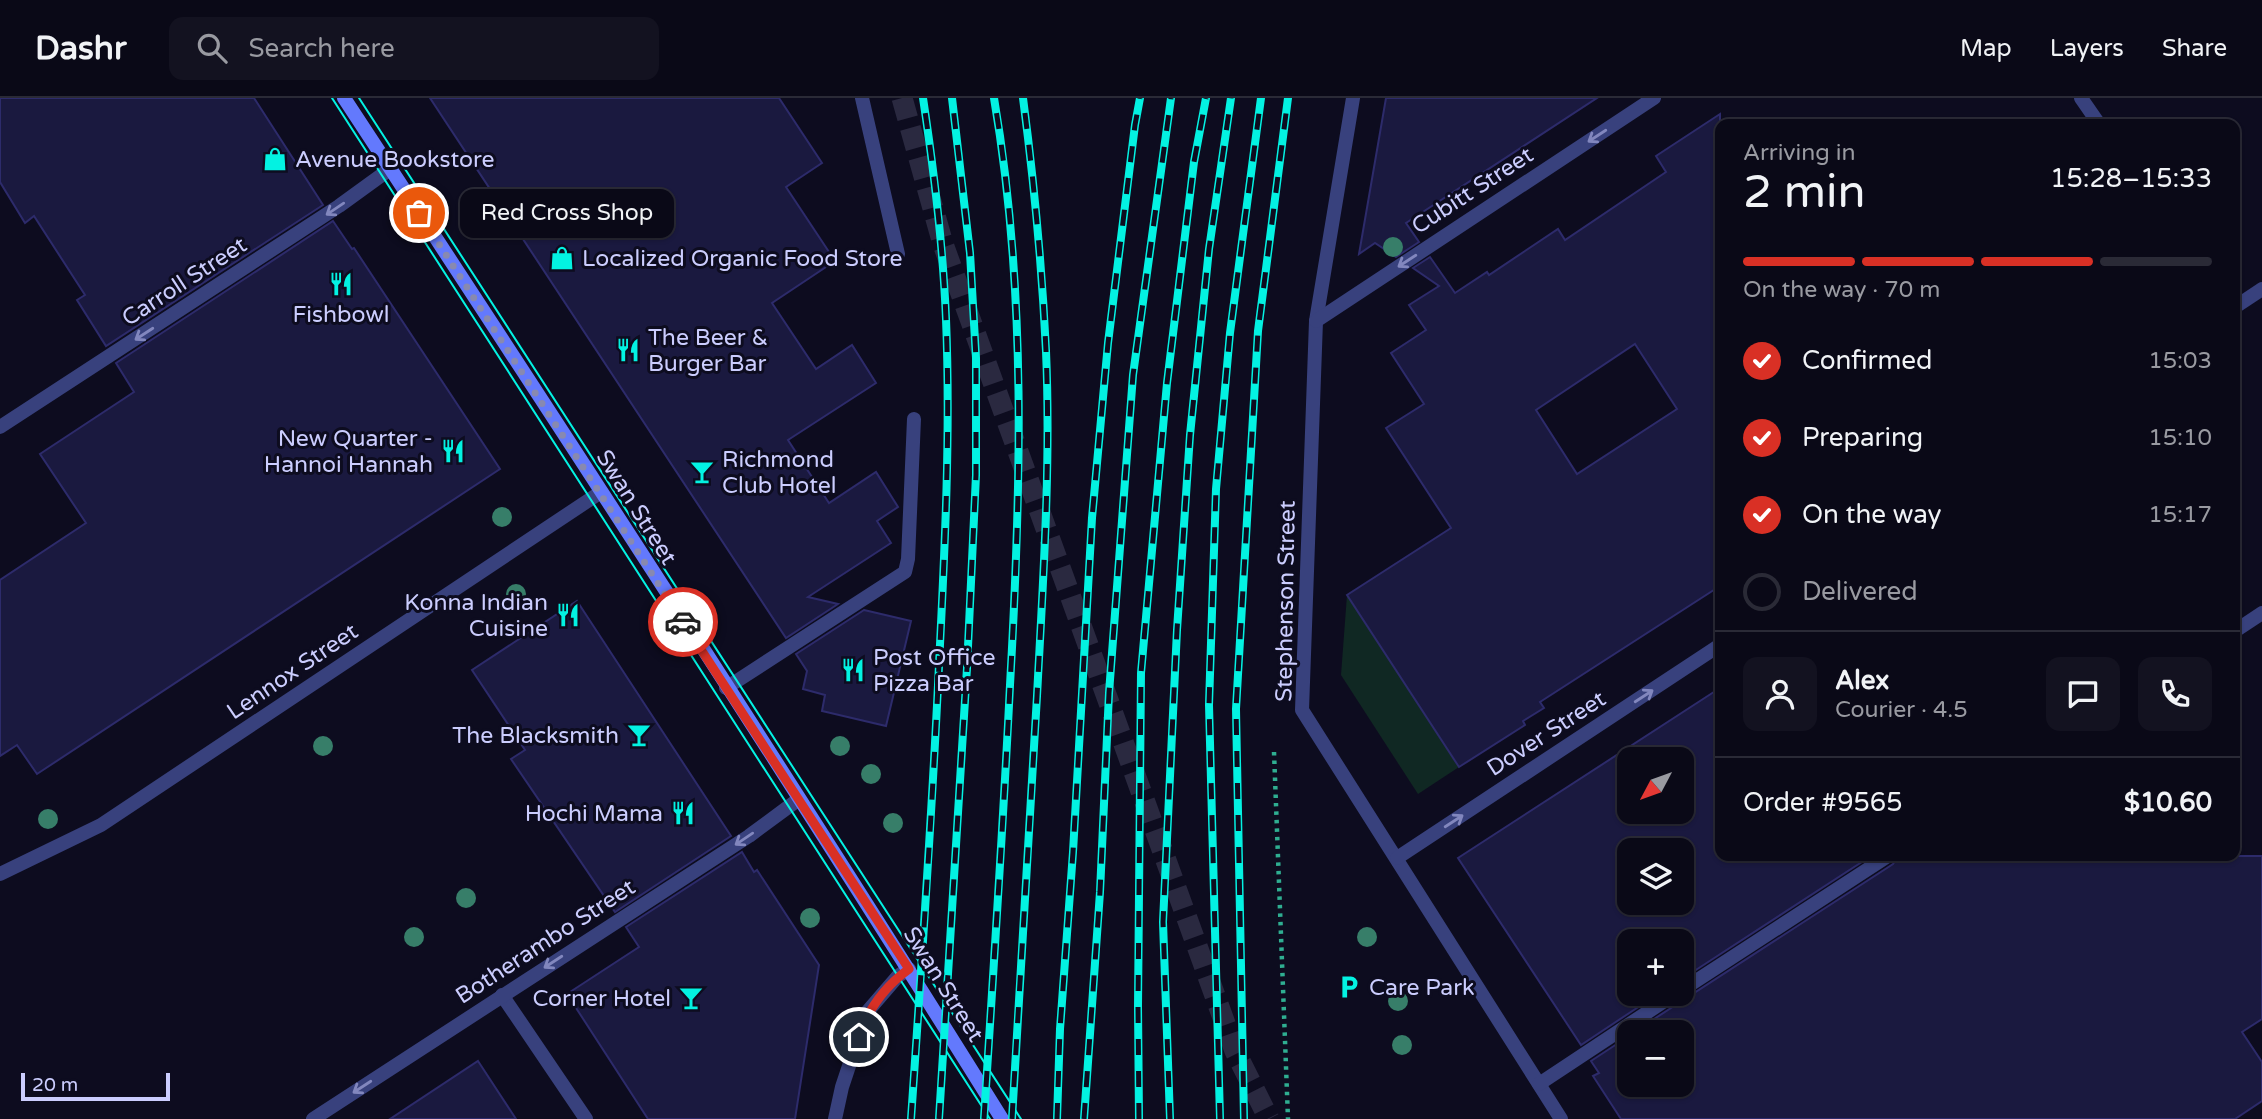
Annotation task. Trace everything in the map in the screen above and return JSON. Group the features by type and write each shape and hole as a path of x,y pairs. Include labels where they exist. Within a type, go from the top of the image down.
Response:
{"main road":[{"name":"Swan Street","path":"344,98 909,969 1002,1119"}],"street":[{"path":"862,98 898,254"},
{"name":"Stephenson Street","path":"1353,98 1316,321 1302,710 1561,1119"},
{"name":"Cubitt Street","path":"1316,321 1654,98"},
{"path":"2081,98 2096,119"},
{"name":"Carroll Street","path":"0,427 339,206 390,169"},
{"path":"2240,304 2262,289"},
{"path":"726,688 905,572 908,559 914,419"},
{"name":"Lennox Street","path":"0,874 101,825 601,492"},
{"path":"2240,628 2262,613"},
{"name":"Dover Street","path":"1397,858 1715,648"},
{"name":"Botherambo Street","path":"313,1119 749,836 799,799"},
{"path":"1694,982 1880,861"},
{"path":"835,1119 842,1087 867,1012 898,976 909,969"},
{"path":"502,995 586,1119"},
{"path":"1539,1084 1657,1006"}],"path":[{"path":"1274,751 1288,1119"}],"green space":[{"path":"1347,595 1459,767 1418,794 1341,675"}],"building":[{"path":"0,98 254,98 323,205 106,346 77,300 85,295 34,216 25,223 0,182"},
{"path":"430,98 779,98 822,163 786,187 835,261 772,303 816,369 852,345 876,383 788,440 829,503 876,472 898,507 877,521 891,543 808,597 838,604 786,638"},
{"path":"1386,98 1597,98 1406,223 1419,242 1396,257 1375,243 1359,254"},
{"path":"1720,114 1720,119 1715,119 1715,589 1540,702 1544,708 1523,721 1525,725 1459,767 1347,595 1451,528 1386,428 1424,404 1391,353 1426,330 1409,305 1439,286 1413,268 1430,257 1455,293 1487,272 1489,275 1558,229 1565,240 1666,172 1656,156","holes":["1635,344 1677,409 1577,474 1536,410"]},
{"path":"333,221 352,249 354,248 500,469 37,774 17,745 0,756 0,580 86,523 40,454 134,392 116,363"},
{"path":"577,601 731,836 615,912 511,759 525,750 472,670"},
{"name":"Post Office Pizza Bar","path":"864,610 911,621 886,726 822,711 825,695 803,689 807,671 796,654"},
{"path":"1715,691 1715,861 1863,861 1694,971 1694,929 1617,929 1617,1006 1640,1006 1581,1045 1458,858 1617,755 1617,824 1694,824 1694,747 1629,747"},
{"name":"Corner Hotel","path":"742,852 754,872 757,870 819,965 795,1119 648,1119 567,994 639,947 626,927"},
{"path":"2240,856 2262,856 2262,1019 2242,1032 2262,1062 2262,1101 2235,1119 1621,1119 1593,1076 1599,1073 1591,1061 1617,1044 1617,1097 1694,1097 1694,1020 1652,1020 1674,1006 1694,1006 1694,993 1895,861 2240,861"},
{"path":"478,1061 516,1119 390,1119"}],"tunnel":[{"path":"902,98 943,244 1235,1051 1269,1119"}],"tram line":[{"path":"332,98 990,1119"},
{"path":"359,98 1021,1119"}],"railway":[{"path":"911,1119 935,739 947,456 945,291 923,98"},
{"path":"939,1119 976,475 976,358 970,253 952,98"},
{"path":"984,1119 1014,612 1018,464 1012,244 994,98"},
{"path":"1012,1119 1042,610 1048,437 1042,288 1023,98"},
{"path":"1057,1119 1060,1029 1092,518 1108,343 1140,98"},
{"path":"1084,1119 1100,892 1109,693 1133,375 1171,98"},
{"path":"1139,1119 1141,673 1167,383 1194,162 1206,98"},
{"path":"1170,1119 1163,922 1177,630 1190,435 1209,249 1231,98"},
{"path":"1220,1119 1209,705 1216,489 1230,333 1261,98"},
{"path":"1244,1119 1236,709 1258,331 1288,98"}],"way so far":[{"path":"419,213 683,622"}],"place":[{"name":"Avenue Bookstore","path":"275,159"},
{"name":"Red Cross Shop","path":"419,213"},
{"name":"Localized Organic Food Store","path":"562,258"},
{"name":"Fishbowl","path":"341,284"},
{"name":"The Beer & Burger Bar","path":"628,350"},
{"name":"New Quarter - Hannoi Hannah","path":"453,451"},
{"name":"Richmond Club Hotel","path":"702,472"},
{"name":"Konna Indian Cuisine","path":"568,615"},
{"name":"Post Office Pizza Bar","path":"853,670"},
{"name":"The Blacksmith","path":"639,735"},
{"name":"Hochi Mama","path":"683,813"},
{"name":"Care Park","path":"1349,987"},
{"name":"Corner Hotel","path":"691,998"}],"route":[{"path":"683,622 909,969 898,976 867,1012 859,1037"}]}
